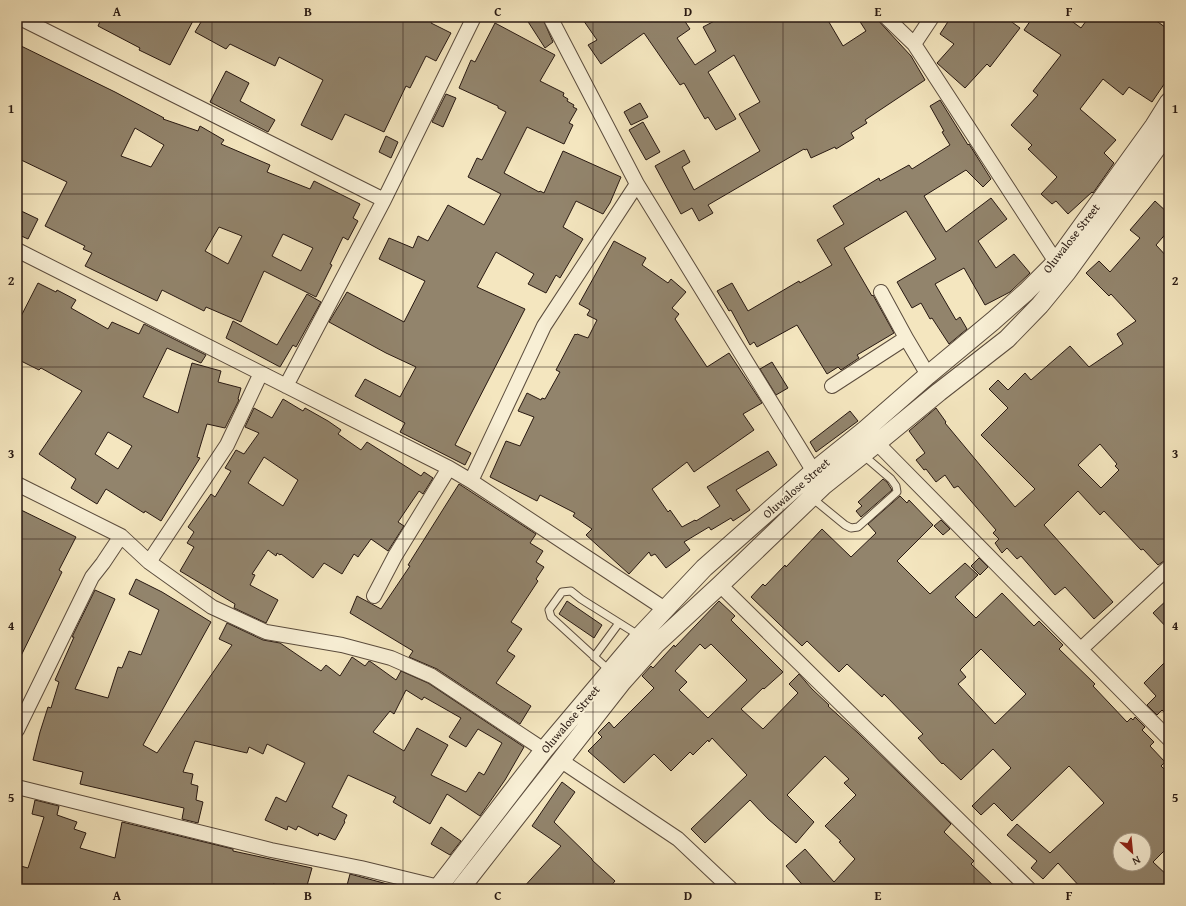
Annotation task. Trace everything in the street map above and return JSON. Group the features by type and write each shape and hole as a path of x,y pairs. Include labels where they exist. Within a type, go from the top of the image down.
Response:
{"street":[{"path":"18,17 384,200"},
{"path":"286,386 384,200 474,17"},
{"path":"550,17 637,184 816,484"},
{"path":"886,17 914,44 1056,262"},
{"path":"914,44 932,17"},
{"name":"Oluwalose Street","path":"438,888 544,750 610,672 647,640 720,585 865,430 999,316 1056,262 1154,126 1169,102"},
{"name":"Oluwalose Street","path":"460,889 622,682 664,609 704,568 816,484 877,443 1007,339 1040,305 1067,272 1169,131"},
{"path":"472,481 544,326 637,184"},
{"path":"17,250 449,468 472,481 664,609"},
{"path":"881,292 928,375"},
{"path":"832,386 906,338"},
{"path":"148,562 227,446 261,373"},
{"path":"877,443 1169,739"},
{"path":"374,596 395,556 449,468"},
{"path":"17,484 121,536 148,562 212,607 266,632 342,645 391,658 432,676 544,750"},
{"path":"17,730 92,576 103,563 121,536"},
{"path":"1081,649 1169,567"},
{"path":"720,585 1029,889"},
{"path":"560,760 678,839 731,889"},
{"path":"17,787 271,850 362,868 438,888"}],"lane":[{"path":"816,484 845,526 851,528 858,527 897,492 896,486 891,479 862,454"},
{"path":"610,672 551,617 549,610 562,592 571,591 581,599 647,640"},
{"path":"594,657 619,623"}],"building":[{"path":"102,17 195,17 170,65 139,50 140,48 98,26"},
{"path":"204,17 433,17 431,23 451,33 436,61 426,56 410,88 406,86 384,132 345,114 332,140 301,125 323,80 279,57 275,66 230,44 226,49 195,32"},
{"path":"525,17 542,17 553,42 545,48"},
{"path":"581,17 682,17 690,29 677,38 695,65 716,51 703,27 722,17 826,17 843,46 866,31 857,17 875,17 911,56 925,80 865,120 867,123 851,133 854,138 836,149 835,147 811,158 807,149 804,149 708,205 713,213 699,221 692,208 681,214 655,166 684,150 690,162 682,167 694,190 760,151 739,114 760,102 734,55 708,72 736,119 716,130 708,117 705,119 684,83 680,85 644,33 601,64 588,45 597,40"},
{"path":"951,17 1005,17 1020,28 990,67 987,64 965,88 937,63 954,44 940,34"},
{"path":"1033,17 1066,17 1081,28 1089,17 1151,17 1169,30 1169,77 1152,102 1129,87 1123,95 1103,79 1080,109 1116,140 1104,153 1114,163 1093,193 1092,192 1068,214 1056,201 1052,204 1041,194 1057,177 1028,149 1032,145 1011,125 1038,95 1033,91 1061,55 1024,30"},
{"path":"495,23 555,55 540,81 564,93 563,96 568,99 567,101 574,105 573,107 577,109 569,123 573,125 564,144 527,127 504,173 539,192 544,193 563,151 621,177 610,203 603,214 576,201 563,227 583,239 560,278 556,275 546,293 528,284 534,274 496,252 477,287 525,309 455,445 471,453 465,465 400,432 405,423 355,396 365,379 400,397 416,367 386,353 329,322 347,292 404,322 425,281 379,259 389,238 413,248 418,236 428,241 448,205 484,225 501,194 468,177 477,158 482,160 506,112 498,108 498,106 459,88 471,60 475,62"},
{"path":"17,44 115,92 164,118 163,119 198,131 200,126 224,140 221,144 270,165 267,172 310,189 314,181 360,204 353,218 358,221 348,240 343,237 330,264 332,265 316,297 264,271 241,322 206,307 204,311 162,290 157,301 85,266 92,253 83,249 85,246 45,226 67,182 17,158","holes":["135,128 164,145 151,167 121,156","219,227 242,236 228,264 205,251","283,234 313,248 301,271 272,256"]},
{"path":"226,71 249,83 240,101 275,120 268,132 210,102"},
{"path":"446,94 456,98 443,127 432,122"},
{"path":"940,100 991,179 983,187 966,170 924,196 946,232 991,198 1007,219 978,241 996,268 1014,254 1030,273 1010,292 985,305 964,268 935,284 956,320 960,317 967,329 949,344 932,318 930,319 921,303 912,308 897,282 936,259 906,211 844,248 894,333 857,355 859,358 841,370 838,367 827,374 797,325 757,347 754,342 750,345 731,310 729,311 717,291 732,283 748,311 799,281 800,283 832,265 817,240 844,224 833,206 879,178 880,181 909,165 912,169 950,145 930,106"},
{"path":"640,103 648,117 631,125 624,112"},
{"path":"643,122 660,152 646,160 629,130"},
{"path":"386,136 398,142 391,158 379,152"},
{"path":"1155,201 1169,214 1169,230 1156,245 1169,259 1169,559 1158,565 1143,549 1141,550 1104,511 1100,515 1078,491 1044,525 1113,602 1094,619 1065,587 1055,595 1021,556 1017,559 1007,548 1002,553 995,543 999,539 993,533 996,530 958,486 954,488 945,475 936,482 926,469 924,470 916,460 925,453 909,431 936,408 946,422 945,423 1015,507 1035,489 981,435 1008,408 989,389 998,380 1008,390 1025,373 1031,380 1070,346 1089,367 1123,344 1117,334 1136,321 1111,294 1109,296 1086,273 1099,261 1110,272 1140,238 1130,230","holes":["1100,444 1117,464 1115,466 1119,470 1101,488 1078,465"]},
{"path":"17,209 38,219 28,239 17,234"},
{"path":"614,241 646,258 642,265 668,283 671,279 686,292 672,308 679,314 675,319 707,367 729,353 762,403 743,414 754,430 694,472 687,462 652,489 668,512 670,510 682,527 695,520 696,521 720,506 707,487 768,451 777,465 736,490 750,510 733,521 731,518 711,530 709,527 684,542 690,550 666,568 655,554 651,556 649,552 629,574 586,535 592,529 573,516 575,513 540,495 537,501 490,477 506,441 520,446 534,417 518,411 527,393 541,400 542,398 545,399 560,372 556,370 575,334 588,338 597,320 587,315 590,310 579,304"},
{"path":"38,283 56,292 57,290 76,300 71,308 108,329 112,322 139,334 144,324 206,355 201,363 167,348 143,397 178,413 192,363 221,371 218,382 241,388 239,400 225,428 207,424 197,457 200,458 161,521 145,511 144,513 106,489 97,504 71,488 76,479 39,454 82,391 41,368 39,370 17,359 17,324","holes":["108,432 132,446 118,469 95,454"]},
{"path":"307,294 321,302 296,347 293,345 280,367 226,338 233,321 277,345"},
{"path":"772,362 788,388 776,395 760,369"},
{"path":"283,399 303,411 305,408 328,421 341,430 338,434 361,450 367,442 421,476 424,472 433,478 423,494 419,491 398,522 404,526 388,551 371,539 358,557 354,554 342,574 324,563 313,578 281,554 280,555 277,553 276,556 268,550 252,574 255,575 250,585 278,600 266,623 234,608 235,604 180,571 194,547 187,543 194,532 188,527 211,494 215,497 231,471 225,468 236,450 244,454 259,433 245,427 254,408 272,418","holes":["264,457 298,480 283,506 248,483"]},
{"path":"850,411 858,421 816,452 810,442"},
{"path":"883,479 892,490 861,517 856,511 862,506 858,502"},
{"path":"459,484 536,534 530,543 543,551 536,562 544,567 536,579 538,581 511,622 522,629 507,651 515,656 496,683 531,706 520,724 437,669 409,657 413,651 350,613 357,596 381,609 410,566 408,565"},
{"path":"900,496 907,503 909,500 933,525 897,561 930,594 965,563 978,575 955,597 976,618 1002,593 1034,626 1039,621 1063,645 1059,649 1095,684 1093,686 1127,722 1131,718 1133,720 1135,717 1145,727 1142,730 1154,742 1150,746 1165,762 1161,766 1169,774 1169,846 1153,862 1169,877 1169,889 1082,889 1058,863 1043,879 1031,868 1037,861 1007,835 1017,824 1050,853 1104,803 1069,766 1012,821 994,803 981,815 972,806 1011,768 993,749 961,780 943,763 942,764 918,738 923,734 884,694 882,697 847,664 839,672 807,641 802,646 751,597 763,584 765,586 785,565 786,567 822,529 851,557 876,533 868,524","holes":["981,649 1026,694 995,724 958,684 966,677 960,670"]},
{"path":"17,508 76,537 59,570 62,572 17,664"},
{"path":"941,520 950,529 943,535 934,526"},
{"path":"979,558 988,567 980,575 971,566"},
{"path":"136,579 162,592 211,622 143,745 157,753 232,645 219,639 227,623 263,640 280,643 321,671 326,665 340,676 352,657 365,666 369,661 371,662 396,680 401,671 428,683 524,747 505,780 480,816 447,794 430,824 393,802 396,797 348,775 332,807 347,815 344,821 345,822 335,840 319,833 318,836 298,826 296,830 288,826 287,830 265,820 276,797 286,802 305,763 267,744 263,754 249,747 247,753 195,741 183,772 193,774 191,784 198,786 196,800 203,802 198,823 182,819 184,808 80,784 83,772 33,760 40,732 48,707 51,708 59,682 55,680 74,637 72,637 95,590 115,599 75,689 108,698 118,667 122,668 129,651 141,655 159,610 129,594","holes":["406,690 422,700 424,697 461,718 449,737 466,747 478,729 502,743 484,775 479,772 466,792 431,775 448,745 417,728 404,751 373,732 390,711 394,714"]},
{"path":"1169,598 1169,630 1153,613"},
{"path":"567,601 602,625 594,638 559,614"},
{"path":"719,601 735,616 731,620 783,672 764,689 763,688 741,709 763,729 798,693 789,684 799,674 829,705 828,706 858,733 951,824 944,832 974,861 971,864 997,889 806,889 786,866 805,849 834,882 855,859 839,842 841,841 825,826 856,795 844,783 849,779 825,756 787,795 814,822 796,843 768,819 750,800 705,843 691,829 747,775 712,738 693,755 690,752 671,771 654,754 624,783 588,751 602,737 598,733 609,722 614,728 654,688 642,676 651,666 653,668 674,645 675,647","holes":["700,644 705,649 711,644 747,680 708,718 679,690 687,682 675,671"]},
{"path":"1169,658 1169,717 1162,710 1157,715 1147,705 1156,696 1144,683"},
{"path":"562,782 575,792 554,822 615,881 608,889 522,889 561,846 532,826"},
{"path":"35,800 59,806 57,815 77,822 74,829 86,833 80,848 115,858 122,822 233,849 233,851 312,868 306,889 296,889 273,884 272,889 17,889 17,865 28,868 44,817 32,814"},
{"path":"441,827 461,841 450,855 431,844"},
{"path":"350,874 391,885 390,889 346,889"}]}
